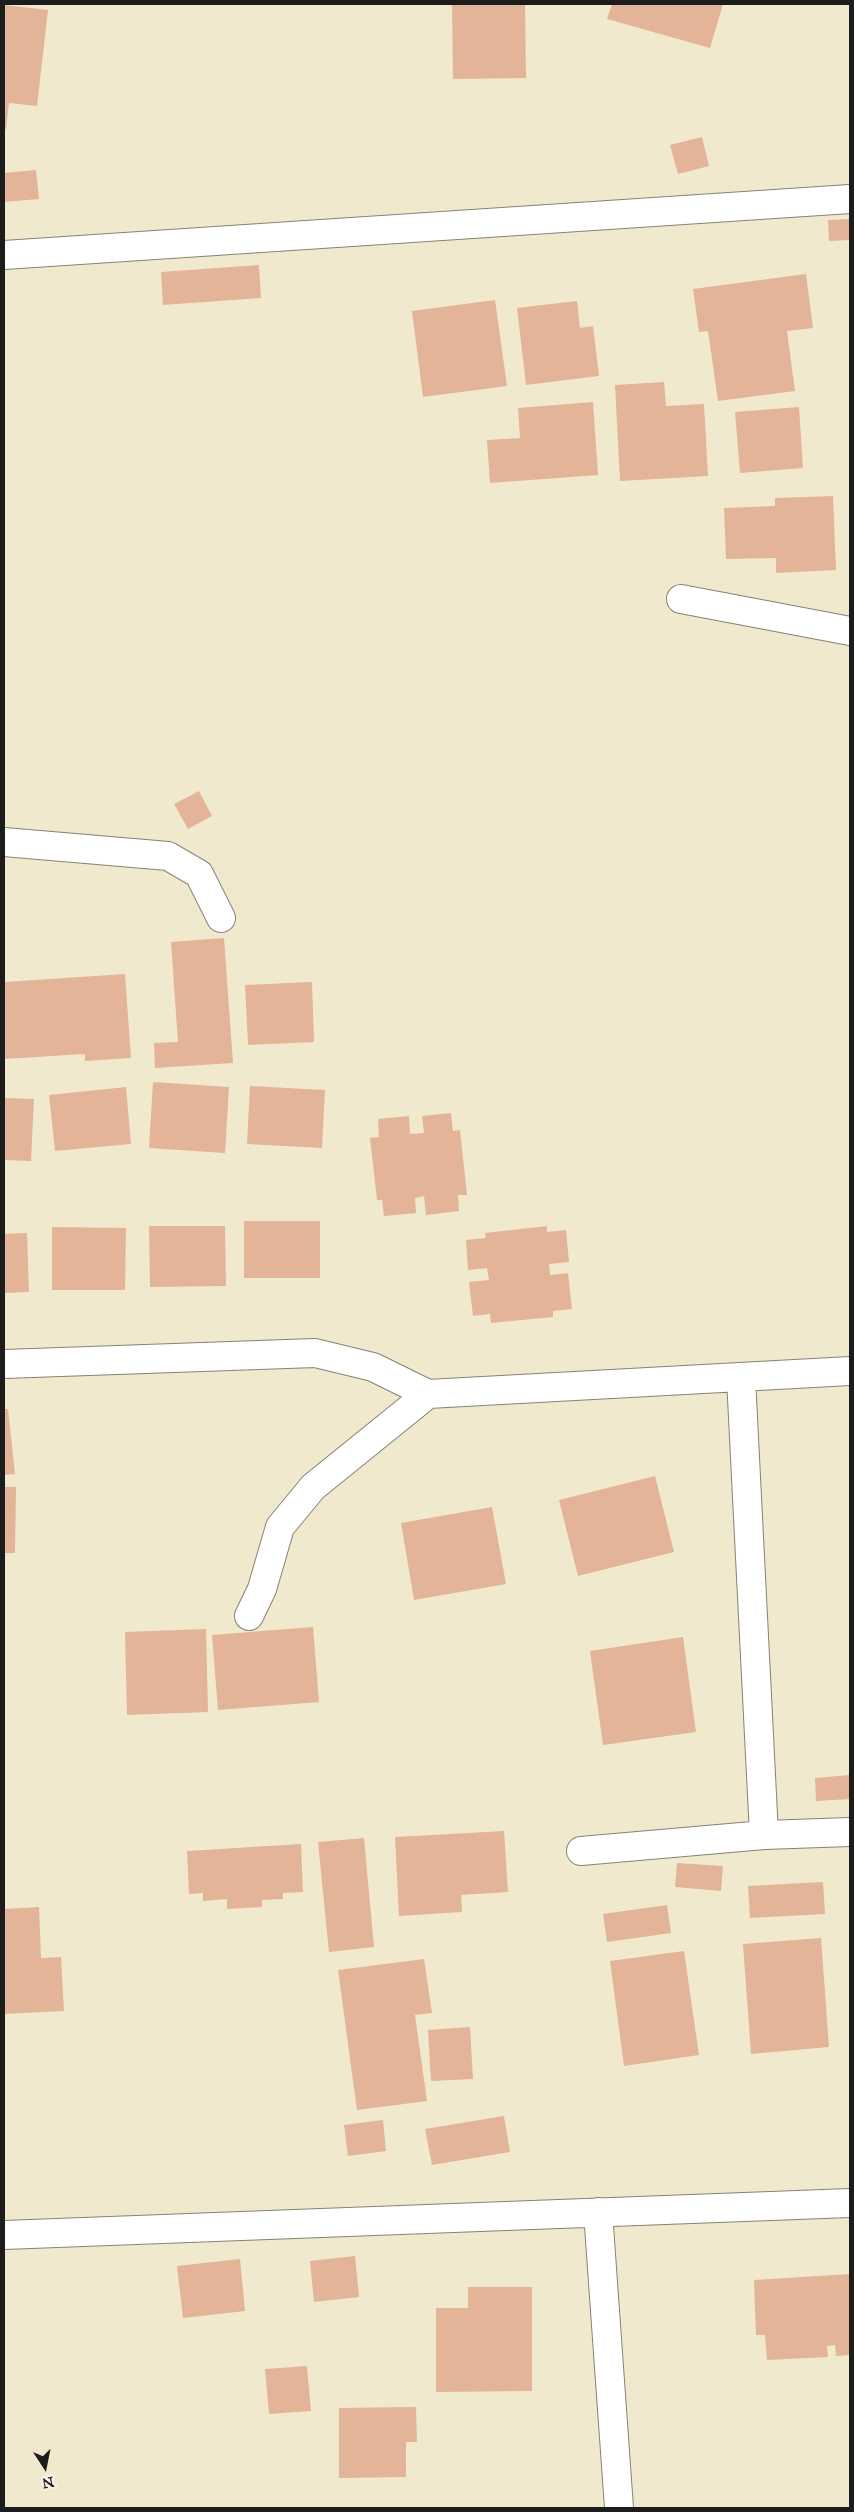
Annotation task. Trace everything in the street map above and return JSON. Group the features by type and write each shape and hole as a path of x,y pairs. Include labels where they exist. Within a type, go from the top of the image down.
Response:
{"street":[{"path":"4,255 850,199"},
{"path":"681,599 850,631"},
{"path":"4,842 168,856 199,874 221,918"},
{"path":"4,1364 314,1353 373,1367 428,1394 850,1371"},
{"path":"741,1378 764,1836"},
{"path":"250,1616 262,1589 280,1527 313,1487 428,1394"},
{"path":"581,1851 764,1836 850,1832"},
{"path":"4,2235 850,2203"},
{"path":"598,2212 619,2508"}],"building":[{"path":"452,4 525,4 526,78 453,79"},
{"path":"612,4 723,4 710,48 607,19"},
{"path":"4,5 48,10 37,106 9,103 6,129 4,129"},
{"path":"702,137 709,166 678,174 670,145"},
{"path":"36,170 39,199 4,202 4,173"},
{"path":"850,219 850,240 829,241 828,220"},
{"path":"259,265 261,298 163,305 161,272"},
{"path":"806,274 813,328 787,331 795,391 718,401 708,331 699,332 693,289"},
{"path":"495,300 507,386 423,397 412,311"},
{"path":"577,301 580,328 593,326 599,376 526,385 517,308"},
{"path":"664,382 666,406 704,404 708,476 620,481 615,385"},
{"path":"593,402 598,475 490,483 487,440 520,438 518,408"},
{"path":"799,407 803,468 740,473 735,412"},
{"path":"833,496 836,570 776,573 776,558 726,559 724,508 775,506 775,498"},
{"path":"199,791 212,816 188,829 174,804"},
{"path":"224,938 233,1063 155,1068 154,1043 178,1042 171,942"},
{"path":"125,974 131,1058 85,1061 85,1054 4,1059 4,982"},
{"path":"312,982 314,1042 248,1045 245,985"},
{"path":"153,1082 229,1087 225,1153 149,1148"},
{"path":"250,1086 325,1090 322,1148 247,1144"},
{"path":"126,1087 131,1144 55,1151 49,1095"},
{"path":"4,1098 34,1099 31,1161 4,1160"},
{"path":"451,1113 453,1131 460,1130 467,1195 458,1195 459,1211 426,1215 424,1196 415,1198 416,1213 384,1216 382,1200 377,1200 370,1138 379,1137 378,1119 409,1116 410,1134 424,1133 422,1116"},
{"path":"244,1221 320,1221 320,1278 244,1278"},
{"path":"149,1226 225,1226 226,1286 150,1287"},
{"path":"547,1226 547,1232 566,1230 569,1262 549,1264 550,1275 568,1273 572,1309 553,1311 553,1317 491,1323 490,1314 473,1316 469,1282 489,1280 487,1268 468,1270 466,1240 486,1238 485,1233"},
{"path":"52,1227 126,1228 125,1290 52,1290"},
{"path":"27,1233 29,1292 4,1293 4,1234"},
{"path":"4,1409 8,1409 15,1474 4,1475"},
{"path":"655,1476 674,1552 578,1576 559,1500"},
{"path":"4,1487 16,1487 15,1553 4,1553"},
{"path":"492,1507 506,1584 414,1600 401,1523"},
{"path":"313,1627 319,1702 218,1710 212,1635"},
{"path":"206,1629 208,1712 127,1715 125,1632"},
{"path":"683,1637 696,1732 603,1745 590,1651"},
{"path":"850,1775 850,1799 816,1801 815,1778"},
{"path":"504,1831 508,1892 461,1895 462,1912 399,1916 395,1837"},
{"path":"364,1838 374,1947 329,1952 318,1842"},
{"path":"301,1844 303,1892 283,1893 283,1899 262,1900 262,1907 227,1909 227,1899 203,1901 203,1893 189,1894 187,1851"},
{"path":"677,1863 723,1866 721,1891 675,1887"},
{"path":"823,1882 825,1914 750,1918 748,1886"},
{"path":"667,1905 671,1933 607,1942 603,1914"},
{"path":"39,1907 41,1958 61,1957 64,2011 4,2014 4,1909"},
{"path":"821,1938 829,2047 751,2054 743,1944"},
{"path":"684,1951 699,2055 624,2066 610,1961"},
{"path":"424,1959 432,2013 415,2015 427,2101 357,2110 338,1970"},
{"path":"470,2027 473,2079 431,2081 428,2030"},
{"path":"504,2116 510,2152 432,2165 425,2129"},
{"path":"383,2120 386,2151 348,2156 344,2125"},
{"path":"355,2256 359,2297 314,2302 310,2261"},
{"path":"240,2259 245,2311 183,2318 177,2266"},
{"path":"850,2274 850,2355 836,2356 835,2345 827,2346 828,2357 767,2360 765,2335 756,2335 754,2280"},
{"path":"468,2287 532,2287 532,2391 436,2392 436,2308 468,2308"},
{"path":"307,2366 311,2411 269,2414 265,2369"},
{"path":"416,2407 417,2442 406,2442 406,2477 339,2478 339,2408"}]}
